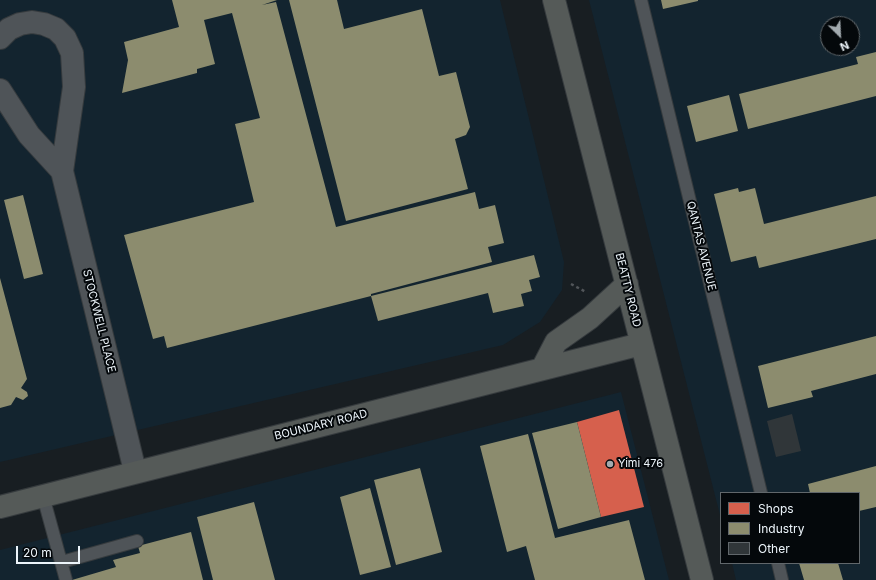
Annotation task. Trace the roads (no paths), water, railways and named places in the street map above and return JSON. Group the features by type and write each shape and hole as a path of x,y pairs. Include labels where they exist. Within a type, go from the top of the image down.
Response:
{"main road":[{"name":"BEATTY ROAD","path":"554,0 702,580"},
{"path":"542,370 556,342 590,318 627,284"},
{"name":"BOUNDARY ROAD","path":"0,507 135,471 641,344"}],"street":[{"name":"STOCKWELL PLACE","path":"0,38 9,29 20,24 32,22 44,24 56,30 65,38 72,53 74,87 62,171 135,471"},
{"name":"STOCKWELL PLACE","path":"0,90 29,135 62,171"}],"lane":[{"name":"QANTAS AVENUE","path":"641,0 761,492"},
{"path":"43,496 66,580"},
{"path":"62,562 137,541"},
{"path":"778,564 782,580"}],"place":[{"name":"Yimi 476","path":"610,464"}]}
